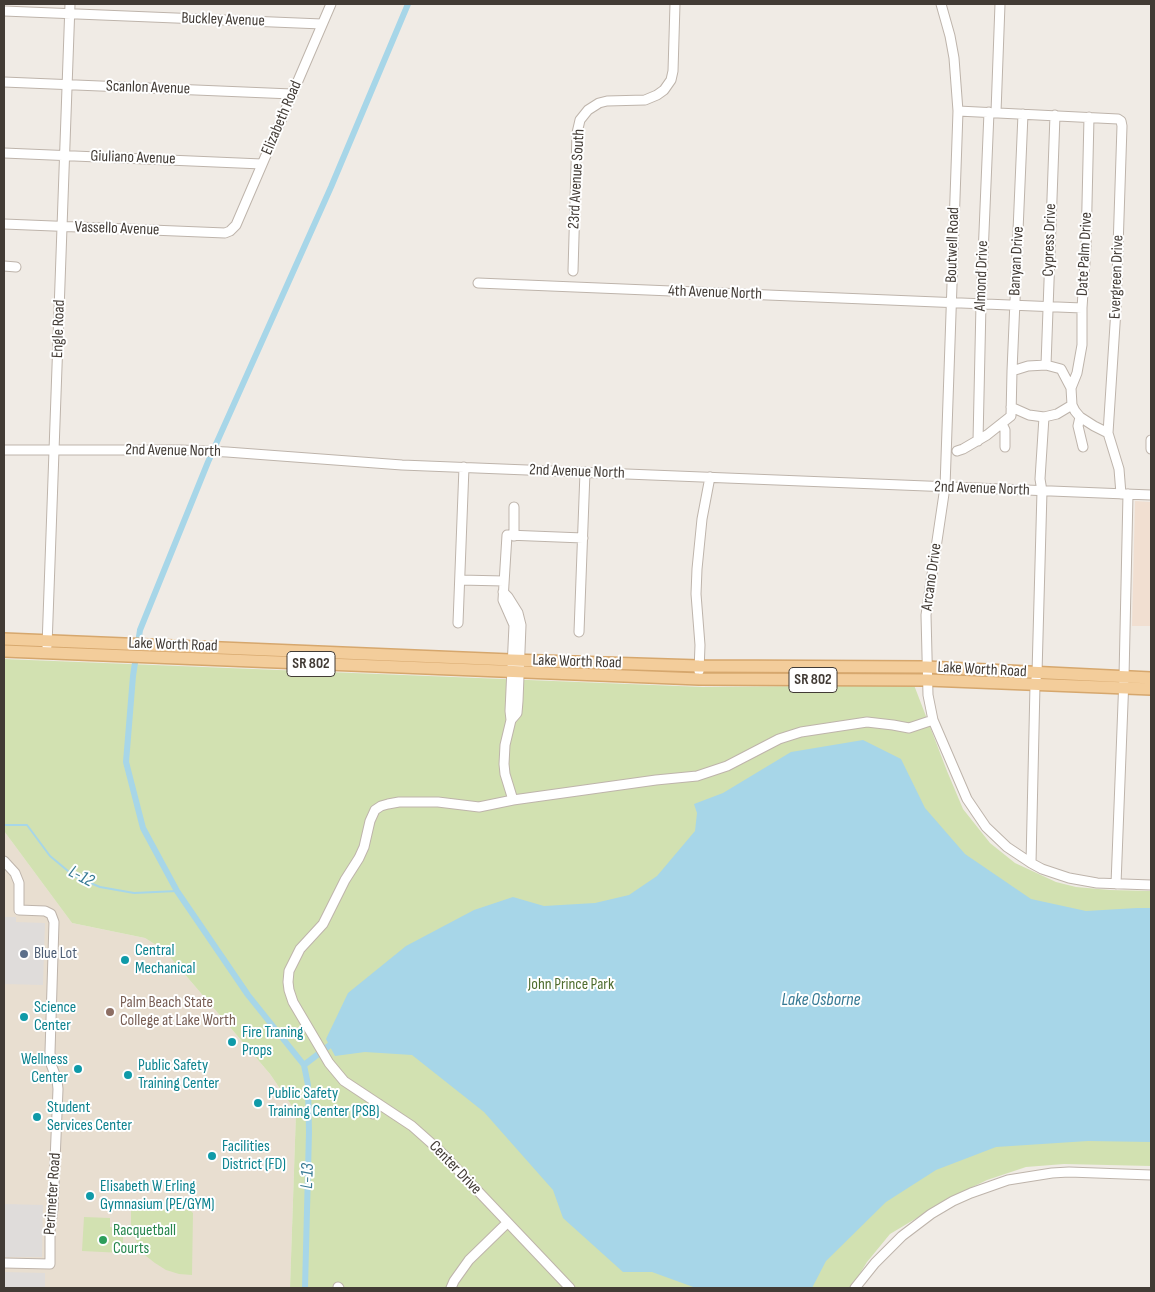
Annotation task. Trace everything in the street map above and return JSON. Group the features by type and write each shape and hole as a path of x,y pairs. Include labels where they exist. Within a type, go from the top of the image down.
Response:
{"main road":[{"name":"Lake Worth Road","path":"4,639 253,649 699,679 1036,679"},
{"path":"198,659 210,655 241,654 253,649"},
{"name":"Lake Worth Road","path":"4,651 198,659 515,666 926,668 1036,679 1123,683 1151,690"},
{"name":"Lake Worth Road","path":"1123,683 1151,678"}],"street":[{"name":"Elizabeth Road","path":"230,231 236,225 331,4"},
{"name":"23rd Avenue South","path":"573,271 578,124 591,107 599,103 645,100 664,90 671,80 673,71 675,4"},
{"name":"Boutwell Road","path":"942,4 954,58 958,111 945,487"},
{"path":"993,112 1000,4"},
{"name":"Buckley Avenue","path":"4,11 69,9 322,24"},
{"name":"Engle Road","path":"46,653 48,641 69,9"},
{"name":"Scanlon Avenue","path":"4,82 292,94"},
{"path":"958,111 1089,117"},
{"name":"Almond Drive","path":"978,441 981,304 993,112"},
{"name":"Banyan Drive","path":"1011,407 1023,114"},
{"name":"Cypress Drive","path":"1046,365 1056,116"},
{"name":"Evergreen Drive","path":"1089,117 1118,119 1121,121 1122,126 1116,309 1108,433"},
{"name":"Date Palm Drive","path":"1071,388 1077,373 1082,345 1089,117"},
{"name":"Giuliano Avenue","path":"4,153 262,164"},
{"name":"Vassello Avenue","path":"4,224 225,233 230,231"},
{"path":"4,266 16,267"},
{"name":"4th Avenue North","path":"478,284 1082,308"},
{"path":"1012,371 1028,366 1046,365 1060,369 1071,388 1072,405 1080,417 1108,433 1120,469 1125,494 1123,683 1116,884"},
{"path":"957,451 978,441 1002,424 1011,416 1011,407 1028,415 1044,417 1057,414 1072,405"},
{"path":"1030,863 1042,491 1040,479 1044,417"},
{"path":"1080,417 1078,430 1083,447"},
{"path":"1002,424 1005,430 1005,447"},
{"path":"1151,440 1151,449"},
{"name":"2nd Avenue North","path":"4,450 227,452 402,465 1151,495"},
{"path":"458,623 464,467"},
{"path":"578,632 585,472"},
{"path":"699,679 700,645 696,594 697,569 702,519 710,477"},
{"name":"Arcano Drive","path":"945,487 926,615 926,668 928,695 933,720 962,789 976,814 994,836 1030,863 1042,869 1086,882 1151,885"},
{"path":"514,507 514,536"},
{"path":"583,538 507,535 503,600 514,625 517,713 511,720 505,745 504,764 513,800 697,776 727,766 779,739 801,732 867,722 903,727 910,721 933,720"},
{"path":"460,580 504,581"},
{"name":"Center Drive","path":"513,800 479,807 438,802 399,802 381,806 374,810 359,858 344,880 323,924 300,949 288,971 288,982 293,1002 329,1063 344,1081 412,1126 439,1150 570,1288"},
{"name":"Perimeter Road","path":"4,861 15,873 19,883 19,910 45,911 51,914 54,922 50,1052 51,1064 58,1089 53,1207 50,1231 50,1264 4,1263"},
{"path":"373,1114 379,1104"},
{"path":"855,1288 880,1257 915,1225 953,1201 976,1191 1008,1180 1052,1173 1151,1175"},
{"path":"451,1288 469,1260 507,1223"}],"shaded area":[{"path":"1135,501 1151,502 1151,626 1132,626"},
{"name":"Palm Beach State College at Lake Worth","path":"4,831 72,923 145,938 164,950 270,1074 296,1112 290,1288 4,1288"},
{"name":"Blue Lot","path":"4,917 16,917 16,922 45,923 43,985 4,984"},
{"path":"4,1204 43,1205 42,1257 4,1257"},
{"path":"4,1272 45,1273 45,1288 4,1288"}],"green space":[{"name":"John Prince Park","path":"4,659 703,687 914,685 963,809 990,843 1015,863 1056,882 1076,887 1151,891 1151,1166 1064,1164 1026,1167 987,1180 952,1197 890,1234 867,1262 851,1288 290,1288 296,1112 270,1074 164,950 145,938 72,923 4,831"},
{"path":"131,1208 190,1210 193,1213 192,1275 166,1270 146,1256 139,1247 131,1227"},
{"name":"Racquetball Courts","path":"84,1217 110,1218 110,1227 123,1228 123,1253 82,1251"}],"water":[{"name":"Lake Osborne","path":"863,740 901,759 925,808 965,854 1031,899 1086,911 1151,908 1151,1142 1088,1141 996,1147 936,1170 886,1202 826,1261 812,1288 696,1288 652,1272 623,1272 563,1218 553,1190 484,1112 412,1055 365,1052 335,1056 326,1039 348,993 406,946 474,910 513,897 544,906 595,903 629,895 657,876 695,831 697,813 694,804 723,793 791,752"}],"waterway":[{"name":"L-13","path":"305,1288 309,1132 308,1085 304,1065 248,995 177,891 143,828 126,762 133,676 140,630 208,462 331,187 408,4"},
{"name":"L-12","path":"4,825 27,825 50,856 74,876 100,887 134,893 177,891"},
{"path":"304,1065 330,1045"}],"place":[{"name":"Blue Lot","path":"24,954"},
{"name":"Central Mechanical","path":"125,960"},
{"name":"Palm Beach State College at Lake Worth","path":"110,1012"},
{"name":"Science Center","path":"24,1017"},
{"name":"Fire Traning Props","path":"232,1042"},
{"name":"Wellness Center","path":"78,1069"},
{"name":"Public Safety Training Center","path":"128,1075"},
{"name":"Public Safety Training Center (PSB)","path":"258,1103"},
{"name":"Student Services Center","path":"37,1117"},
{"name":"Facilities District (FD)","path":"212,1156"},
{"name":"Elisabeth W Erling Gymnasium (PE/GYM)","path":"90,1196"},
{"name":"Racquetball Courts","path":"103,1240"}]}
